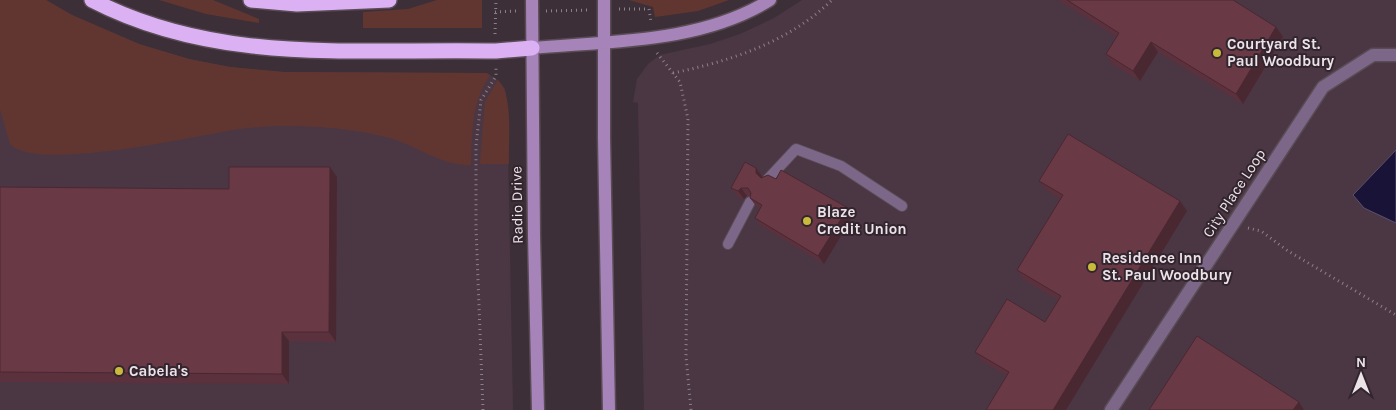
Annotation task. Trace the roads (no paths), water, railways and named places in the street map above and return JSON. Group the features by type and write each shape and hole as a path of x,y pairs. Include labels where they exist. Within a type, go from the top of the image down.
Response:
{"highway":[{"path":"92,0 132,18 169,31 215,42 257,48 496,51 532,48"},
{"path":"252,0 310,4 389,0"}],"main road":[{"name":"Radio Drive","path":"532,0 538,410"},
{"path":"604,0 609,410"},
{"path":"532,48 654,37 703,28 735,18 770,0"}],"street":[{"name":"City Place Loop","path":"1111,410 1323,87 1373,55 1396,55"}],"lane":[{"path":"768,179 796,149 841,166 902,206"},
{"path":"728,244 750,202"}],"place":[{"name":"Courtyard St. Paul Woodbury","path":"1217,53"},
{"name":"Blaze Credit Union","path":"807,221"},
{"name":"Residence Inn St. Paul Woodbury","path":"1092,267"},
{"name":"Cabela's","path":"119,371"}]}
